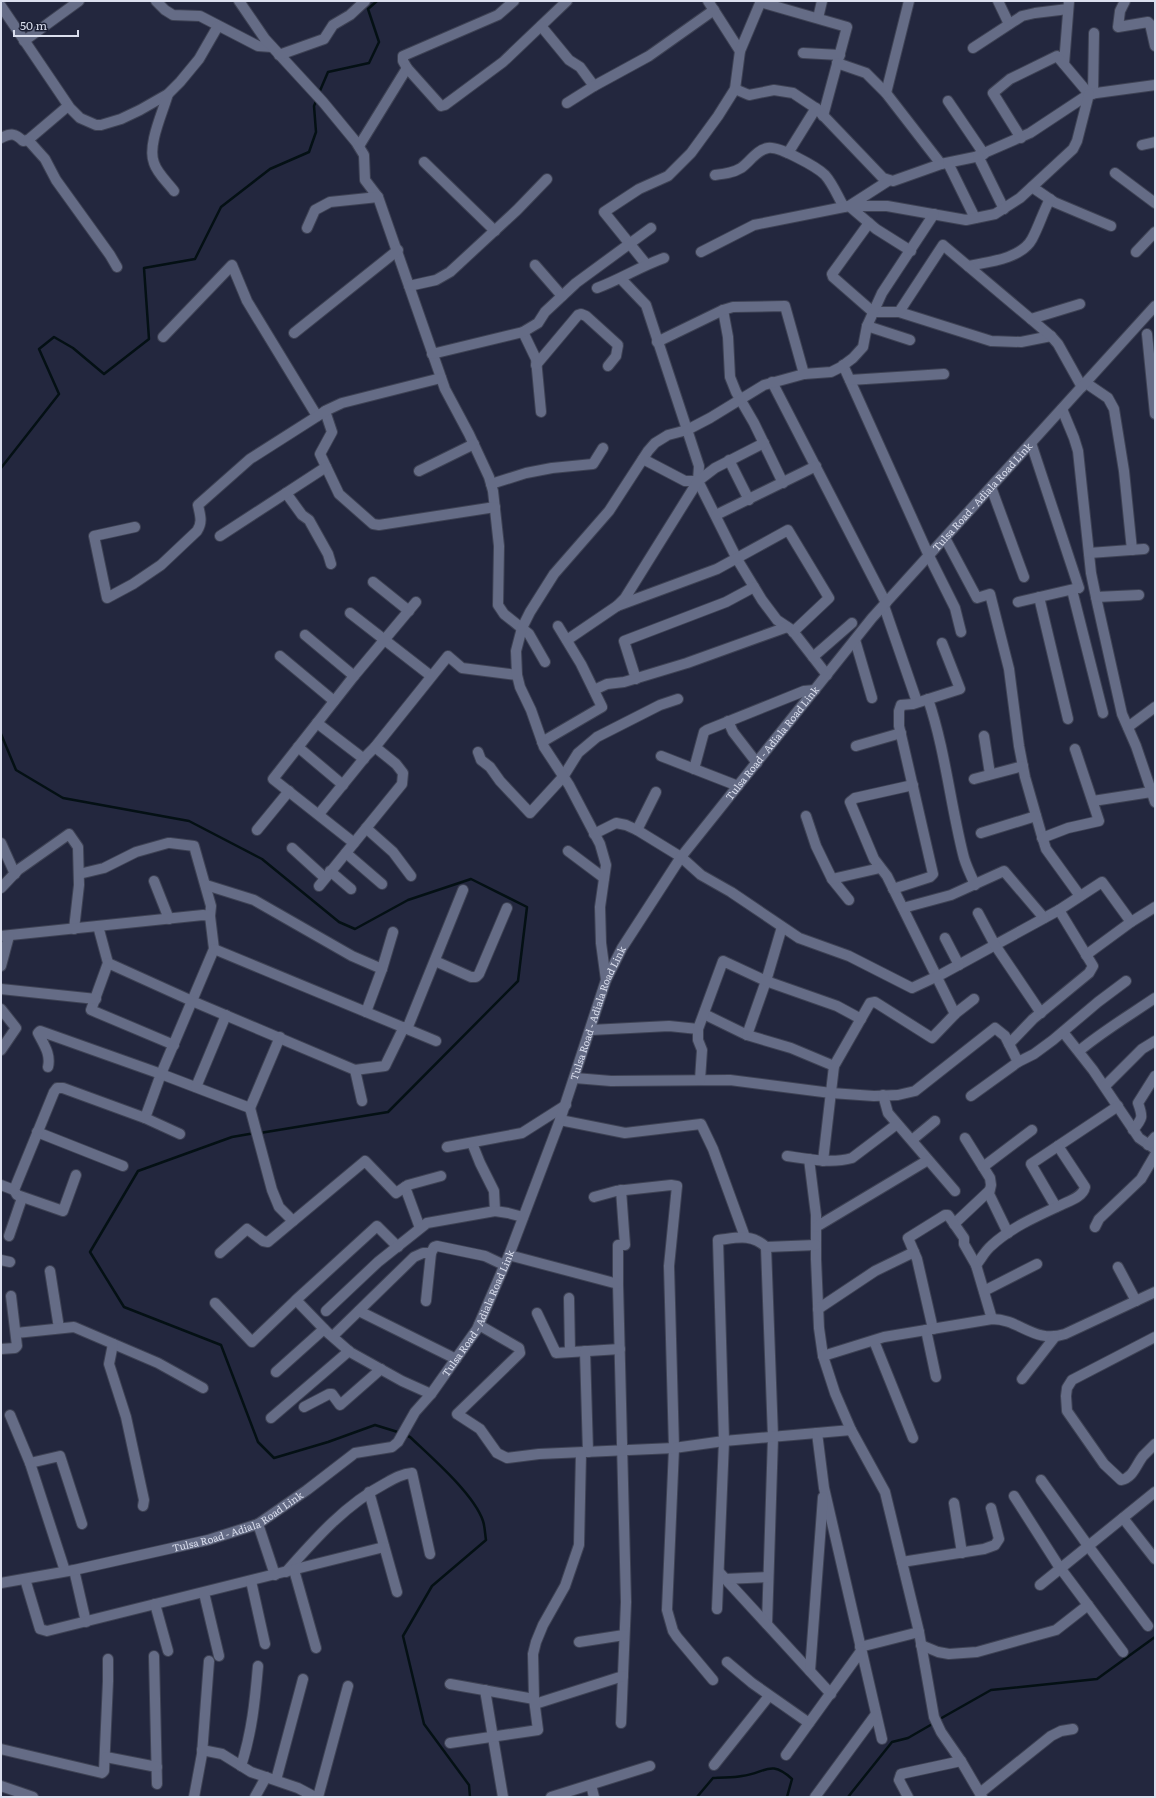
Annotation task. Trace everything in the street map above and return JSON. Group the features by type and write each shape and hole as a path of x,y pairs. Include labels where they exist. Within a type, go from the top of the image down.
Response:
{"street":[{"path":"24,41 79,1"},
{"path":"156,1 165,10 173,15 200,16 258,46 276,51 324,39 333,25 350,15 365,1"},
{"path":"239,1 276,51 323,102 359,146 364,155 365,180 378,197 398,250 445,389 474,444 491,484 499,546 498,605 504,614 529,634 545,662"},
{"path":"514,1 498,14 403,56 403,61 407,68 441,106 445,105 503,62 567,1"},
{"path":"708,1 740,51"},
{"path":"818,18 822,1"},
{"path":"886,93 909,1"},
{"path":"998,1 1009,24"},
{"path":"1124,1 1120,11 1118,27 1148,22 1150,24 1155,46"},
{"path":"646,264 604,212 639,189 668,176 691,154 735,89 740,51 760,2 847,26 823,116"},
{"path":"973,48 1022,16 1068,5 1064,64"},
{"path":"1,6 68,106 87,123 101,125 121,119 168,94 191,70 218,26"},
{"path":"567,103 594,86 649,56 714,10"},
{"path":"541,26 569,60 580,67 594,86"},
{"path":"701,252 754,225 847,206 887,206 966,220 995,214 1004,209 1020,198 1073,149 1077,141 1091,94 1094,33"},
{"path":"803,53 839,59 866,73 886,93 944,163 975,218"},
{"path":"1021,138 993,93 1010,79 1058,56 1091,94"},
{"path":"359,146 407,68"},
{"path":"847,206 888,181 893,181 944,163 981,155 1021,138 1091,94 1155,85"},
{"path":"735,89 749,95 774,90 793,93 816,108 883,178 888,181"},
{"path":"168,94 152,144 152,156 154,164 174,191"},
{"path":"948,101 981,155 1004,209"},
{"path":"28,140 68,106"},
{"path":"788,153 816,108"},
{"path":"1,138 14,134 23,140 28,140 45,159 56,180 117,267"},
{"path":"1142,145 1155,142"},
{"path":"715,176 742,168 751,158 767,148 777,148 820,170 826,176 847,206 876,229 911,251"},
{"path":"424,162 495,231"},
{"path":"1115,173 1155,203"},
{"path":"409,286 436,280 450,272 495,231 548,179"},
{"path":"1032,186 1050,199 1111,226"},
{"path":"307,228 315,210 330,202 378,197"},
{"path":"968,266 1009,257 1025,246 1031,240 1050,199"},
{"path":"606,980 601,943 600,907 606,865 600,844 542,742 531,710 520,687 517,675 516,651 522,628 530,612 554,574 609,512 654,443 668,435 687,430 772,382 804,374 831,372 843,365 863,347 867,326 882,293 934,214"},
{"path":"869,223 832,274 833,277 873,312 899,312 991,341 1021,342 1051,336"},
{"path":"432,354 523,332 538,323 545,312 576,283 651,228"},
{"path":"1136,252 1155,232"},
{"path":"899,312 943,245 1051,336 1058,344 1084,385 1108,398 1114,410 1124,471 1132,550"},
{"path":"294,333 398,250"},
{"path":"597,288 613,282 646,264 664,258"},
{"path":"163,337 232,265 247,301 332,432 320,454 338,494 373,524 378,525 495,507"},
{"path":"535,265 562,296"},
{"path":"623,281 646,305 699,466 698,481 737,559 777,620 790,630 827,675"},
{"path":"1031,319 1080,304"},
{"path":"657,342 723,310 733,307 785,306 804,374"},
{"name":"Tulsa Road - Adiala Road Link","path":"1,1583 70,1571 208,1540 258,1524 307,1490 355,1453 392,1447 398,1442 408,1423 431,1394 479,1324 509,1255 566,1105 606,980 622,948 681,857 885,604 1155,306"},
{"path":"723,310 728,337 730,377 736,392 764,443 783,483"},
{"path":"536,364 578,315 581,314 586,316 618,345 616,356 608,366"},
{"path":"867,326 910,340"},
{"path":"1135,329 1151,336 1155,414"},
{"path":"523,332 536,359 541,412"},
{"path":"843,365 929,556 955,608 962,632"},
{"path":"850,380 944,374"},
{"path":"135,527 94,536 108,598 133,584 161,565 197,531 201,525 198,505 250,459 321,413 342,403 441,378"},
{"path":"772,382 885,604 917,702"},
{"path":"1062,409 1078,452 1089,553 1096,597 1122,714 1155,802"},
{"path":"566,640 617,606 626,598 698,481 715,468 764,443"},
{"path":"1031,443 1076,589 1103,713"},
{"path":"419,471 474,444"},
{"path":"491,484 526,473 552,468 593,464 603,448"},
{"path":"643,459 685,481 698,481"},
{"path":"729,460 749,500"},
{"path":"716,515 816,466"},
{"path":"220,536 326,467"},
{"path":"991,487 1024,577"},
{"path":"286,493 302,515 309,520 328,554 331,564"},
{"path":"594,690 607,684 636,679 790,630 829,598 788,530 717,569 617,606"},
{"path":"945,538 977,598 990,594 1009,669 1023,766 1042,838 1046,849 1080,896"},
{"path":"1089,553 1144,549"},
{"path":"373,582 409,611"},
{"path":"1018,602 1094,585"},
{"path":"636,679 624,641 726,602 754,587"},
{"path":"1096,597 1139,595"},
{"path":"1039,597 1068,720"},
{"path":"354,843 273,779 354,676 416,602"},
{"path":"350,613 431,676"},
{"path":"813,657 852,623"},
{"path":"542,742 601,708 603,705 558,626"},
{"path":"305,635 354,676"},
{"path":"855,640 872,698"},
{"path":"893,889 930,877 933,874 900,732 899,711 901,705 917,702 960,689 942,643"},
{"path":"280,656 334,702"},
{"path":"319,814 448,656 462,668 517,675"},
{"path":"694,769 704,732 799,693 815,690"},
{"path":"928,699 950,785 963,855 975,885"},
{"path":"478,752 481,760 490,767 500,781 530,813 563,777 578,753 597,737 660,705 678,700"},
{"path":"1128,727 1155,707"},
{"path":"728,721 733,732 756,763"},
{"path":"317,723 364,759"},
{"path":"856,746 900,732"},
{"path":"984,736 990,774"},
{"path":"298,747 342,785"},
{"path":"325,878 389,797 402,784 403,773 396,764 375,747"},
{"path":"1042,838 1068,828 1097,822 1098,818 1075,749"},
{"path":"661,756 738,786"},
{"path":"974,779 1023,766"},
{"path":"913,785 856,798 850,802 874,859 887,876 955,1014"},
{"path":"257,830 289,791"},
{"path":"637,830 656,792"},
{"path":"1093,802 1151,792"},
{"path":"806,816 816,846 832,879 850,900"},
{"path":"981,833 1036,816"},
{"path":"594,834 616,823 626,825 637,830 681,857 701,875 731,892 799,938 849,956 912,988 936,977 1044,918 1102,882 1131,922"},
{"path":"366,828 393,852 411,876"},
{"path":"1,888 15,874 69,834 78,847 79,874 74,929"},
{"path":"1,843 15,874"},
{"path":"79,874 104,868 136,852 169,843 194,846 206,885 211,906 210,916 214,949 144,1118"},
{"path":"292,848 325,878 352,889"},
{"path":"568,851 604,878"},
{"path":"346,852 382,884"},
{"path":"832,879 880,868"},
{"path":"903,908 951,895 1004,871 1044,918"},
{"path":"154,881 169,919"},
{"path":"206,885 254,900 352,956 382,969"},
{"path":"108,963 192,1002 280,1037 355,1070 385,1066 406,1028 435,961 463,890"},
{"path":"1086,955 1131,922 1155,907"},
{"path":"435,961 471,977 476,977 479,974 507,908"},
{"path":"1009,1044 1040,1013 1089,973 1093,966 1058,910"},
{"path":"978,913 995,945 1040,1013"},
{"path":"1,966 5,936 203,915 210,916"},
{"path":"98,926 108,963 91,1010 174,1045"},
{"path":"747,1035 766,981 782,927"},
{"path":"366,1012 382,969 393,932"},
{"path":"945,938 959,964"},
{"path":"214,949 436,1041"},
{"path":"700,1080 702,1050 698,1040 698,1029 723,961 766,981 837,1006 861,1019"},
{"path":"971,1096 1018,1062 1034,1054 1063,1032 1098,1002 1126,982"},
{"path":"1,989 96,999"},
{"path":"1079,1051 1104,1031 1120,1023 1155,998"},
{"path":"823,1161 834,1066 870,1003 875,1002 932,1038 955,1014 974,999"},
{"path":"1,1009 16,1028 1,1050"},
{"path":"704,1014 747,1035 791,1048 834,1066"},
{"path":"196,1087 226,1015"},
{"path":"590,1030 669,1026 698,1029"},
{"path":"575,1078 611,1081 730,1080 831,1093 874,1096 898,1095 915,1091 995,1028 1005,1036 1018,1062"},
{"path":"48,1067 50,1060 38,1033 40,1031 196,1087 251,1111"},
{"path":"1063,1032 1105,1086 1139,1138 1151,1147 1155,1137"},
{"path":"280,1037 251,1111 272,1190 279,1207 293,1221"},
{"path":"1105,1086 1142,1048 1155,1042"},
{"path":"355,1070 362,1102"},
{"path":"1133,1130 1141,1120 1142,1115 1138,1103 1155,1076"},
{"path":"76,1175 63,1211 16,1196 14,1190 54,1092 58,1088 63,1088 144,1118 180,1134"},
{"path":"884,1095 888,1113 955,1191"},
{"path":"447,1147 522,1133 566,1105"},
{"path":"1056,1207 1031,1164 1118,1106"},
{"path":"560,1120 625,1133 701,1124 713,1149 745,1237"},
{"path":"912,1140 935,1121"},
{"path":"787,1156 823,1161 840,1161 852,1158 897,1124"},
{"path":"983,1167 1032,1130"},
{"path":"38,1132 123,1166"},
{"path":"965,1138 991,1181 989,1194 1008,1233"},
{"path":"472,1142 480,1164 494,1191 495,1212"},
{"path":"976,1266 991,1246 1008,1233 1081,1194 1085,1187 1058,1146"},
{"path":"1095,1227 1100,1219 1141,1180 1155,1155"},
{"path":"809,1160 816,1227 819,1328 823,1356 835,1393 851,1430 884,1492 919,1632 934,1717 981,1795 1051,1736 1061,1731 1073,1729"},
{"path":"816,1227 928,1160"},
{"path":"220,1253 247,1229 265,1242 293,1221 365,1161 396,1193 405,1187 441,1176"},
{"path":"1,1185 14,1190"},
{"path":"594,1197 621,1190 671,1185 677,1186 669,1266 674,1448 667,1610 676,1637 713,1680"},
{"path":"405,1187 420,1228"},
{"path":"621,1190 625,1245 618,1245 618,1284 626,1602 621,1724"},
{"path":"954,1224 989,1191"},
{"path":"9,1236 22,1198"},
{"path":"326,1310 378,1262 427,1223 495,1212 508,1213 523,1217"},
{"path":"936,1377 929,1329 914,1252 908,1238 910,1235 945,1215 948,1215 964,1238 964,1244 976,1266 992,1319"},
{"path":"215,1303 252,1342 377,1226 398,1247"},
{"path":"717,1609 722,1576 724,1441 718,1240 740,1236 761,1242 766,1247 773,1437 767,1624"},
{"path":"766,1247 816,1245"},
{"path":"426,1301 432,1249 437,1246 485,1256 504,1265"},
{"path":"818,1309 875,1271 914,1252"},
{"path":"333,1336 414,1257 423,1253 432,1253"},
{"path":"509,1255 618,1284"},
{"path":"984,1291 1036,1264"},
{"path":"1118,1266 1136,1301"},
{"path":"50,1271 59,1328"},
{"path":"823,1356 874,1341 929,1329 992,1319 1000,1319 1044,1337 1054,1338 1155,1292"},
{"path":"1,1349 15,1348 17,1346 11,1296"},
{"path":"569,1298 570,1352"},
{"path":"296,1300 324,1329 349,1351 402,1381 431,1394"},
{"path":"359,1311 456,1359"},
{"path":"537,1312 554,1352 620,1349"},
{"path":"479,1324 519,1348 520,1352 457,1414 480,1429 496,1453 507,1458 539,1454 623,1449 674,1448 724,1441 851,1430"},
{"path":"16,1332 74,1327 158,1363 202,1388"},
{"path":"276,1372 324,1329"},
{"path":"1155,1337 1072,1380 1067,1388 1066,1396 1067,1411 1104,1464 1121,1480 1127,1479 1142,1457 1155,1444"},
{"path":"1022,1379 1054,1338"},
{"path":"874,1341 913,1438"},
{"path":"113,1344 109,1364 126,1417 144,1500 143,1506"},
{"path":"271,1418 349,1351"},
{"path":"450,1743 538,1730 534,1701 532,1661 536,1642 543,1625 565,1586 579,1545 584,1452 585,1351"},
{"path":"304,1408 329,1394 332,1394 340,1405 381,1369"},
{"path":"10,1415 30,1463 70,1571 86,1622"},
{"path":"817,1433 824,1488 882,1739"},
{"path":"30,1463 60,1456 82,1524"},
{"path":"290,1571 311,1544 342,1514 369,1492 404,1474 412,1472 430,1554"},
{"path":"1041,1480 1148,1626"},
{"path":"810,1671 824,1488"},
{"path":"369,1492 397,1592"},
{"path":"1040,1585 1089,1547 1155,1492"},
{"path":"1014,1496 1061,1569 1123,1652"},
{"path":"954,1503 962,1553"},
{"path":"902,1562 991,1547 998,1541 991,1508"},
{"path":"1123,1518 1155,1559"},
{"path":"258,1524 275,1575"},
{"path":"25,1579 40,1629 47,1631 384,1547"},
{"path":"290,1571 316,1648"},
{"path":"722,1576 768,1577"},
{"path":"722,1576 830,1694"},
{"path":"251,1581 265,1644"},
{"path":"204,1592 219,1656"},
{"path":"156,1604 168,1651"},
{"path":"921,1645 938,1652 949,1654 978,1652 1056,1630 1088,1605"},
{"path":"786,1755 861,1649 919,1632"},
{"path":"579,1642 624,1635"},
{"path":"154,1656 157,1784"},
{"path":"1,1749 102,1773 106,1767 108,1659"},
{"path":"194,1797 202,1750 209,1661"},
{"path":"727,1662 769,1696 809,1724"},
{"path":"241,1766 249,1741 252,1724 258,1666"},
{"path":"450,1684 534,1701 623,1676"},
{"path":"276,1780 303,1678"},
{"path":"318,1797 348,1686"},
{"path":"485,1690 503,1797"},
{"path":"714,1765 769,1696"},
{"path":"815,1797 876,1714"},
{"path":"202,1750 222,1754 241,1766 276,1780 307,1795"},
{"path":"106,1757 157,1766"},
{"path":"908,1797 899,1780 901,1774 961,1761"},
{"path":"551,1797 650,1766"},
{"path":"255,1797 266,1777"},
{"path":"591,1785 594,1797"},
{"path":"1,1786 33,1797"}],"waterway":[{"path":"319,93 328,72 369,63 379,42 368,9 377,1"},
{"path":"1,468 59,394 39,349 54,337 73,348 104,374 149,339 144,268 195,259 221,207 270,169 309,152 316,132 314,106 317,99"},
{"path":"1,734 16,770 63,798 189,821 262,859 339,922 355,929 408,900 471,879 527,907 518,981 388,1112 260,1133"},
{"path":"255,1133 232,1137 138,1171 90,1252 124,1307 221,1345 258,1442 274,1458 328,1442 375,1425 401,1433"},
{"path":"405,1435 410,1437 451,1476 471,1499 478,1510 484,1526 486,1540 432,1586 403,1636 424,1724 469,1785 470,1797"},
{"path":"938,1720 991,1690 1097,1679 1155,1637"},
{"path":"848,1797 892,1742 908,1738 934,1723"},
{"path":"697,1797 713,1778 739,1777 773,1768 785,1773 792,1779 787,1797"}]}
